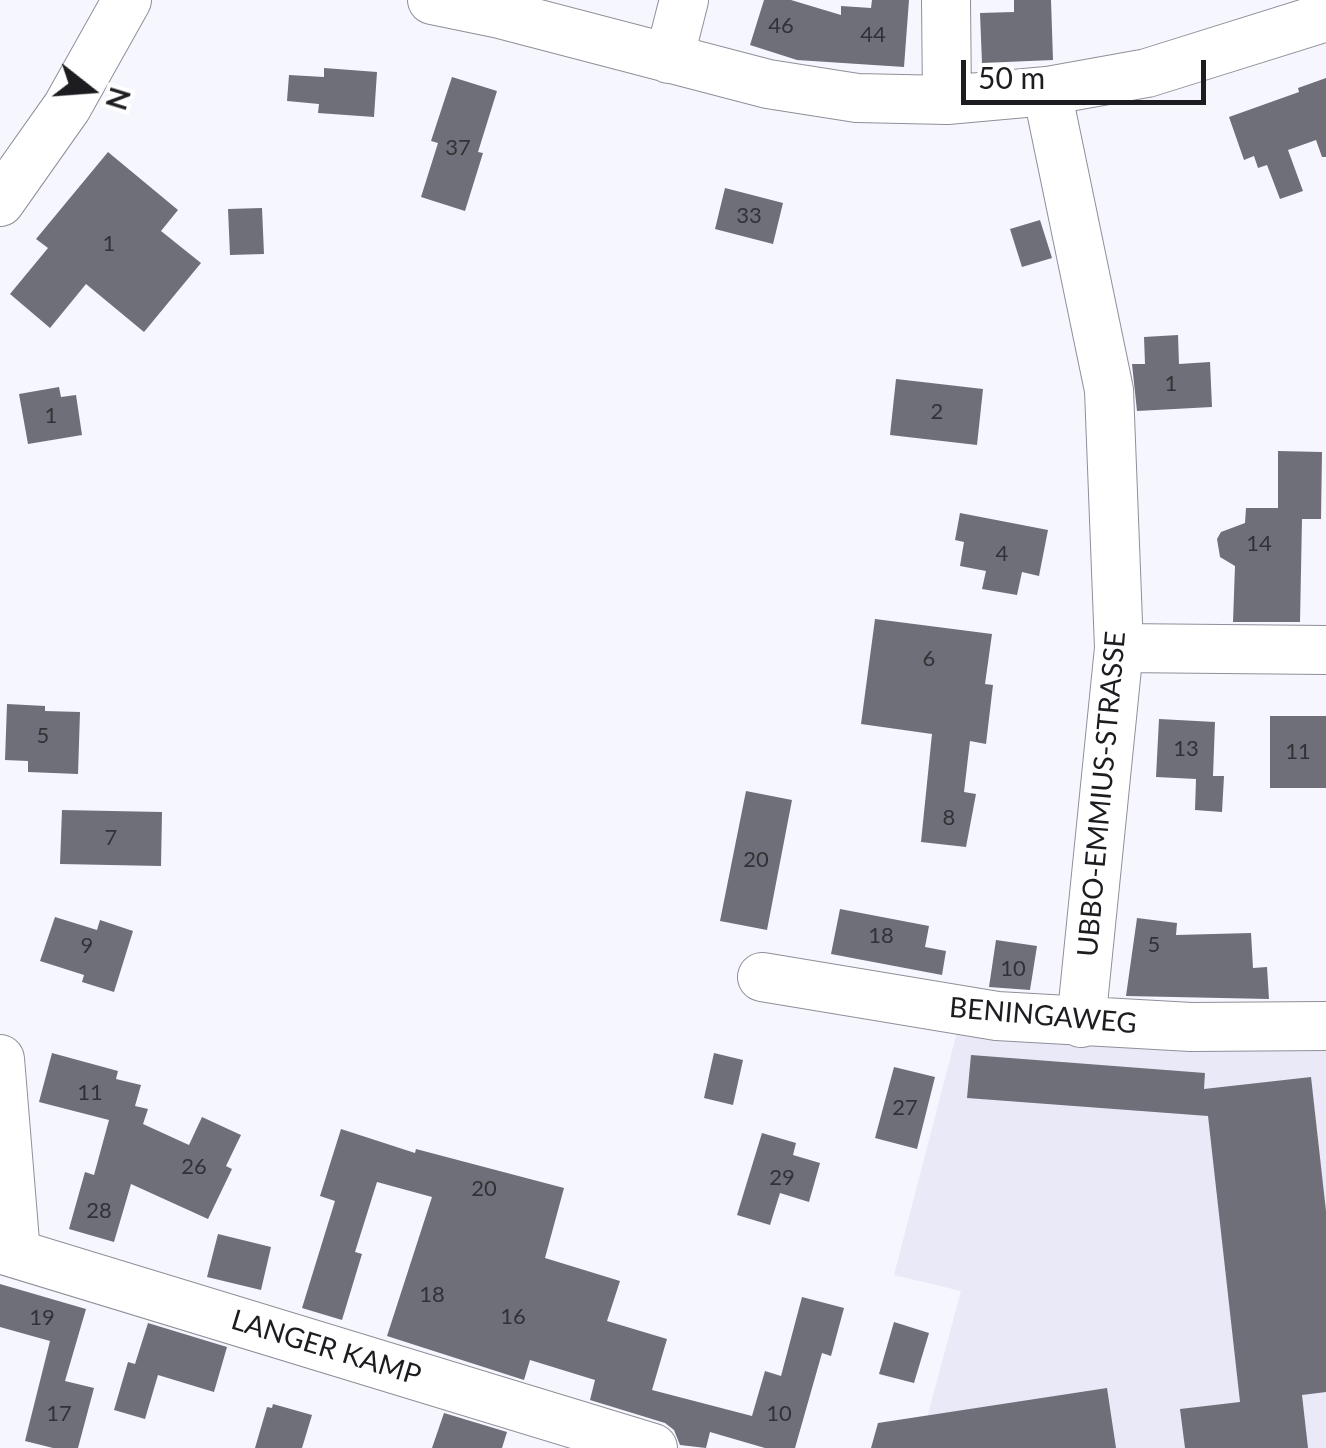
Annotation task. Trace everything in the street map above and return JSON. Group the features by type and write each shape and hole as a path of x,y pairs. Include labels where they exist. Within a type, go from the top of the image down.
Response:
{"street":[{"path":"0,202 67,106 128,0"},
{"path":"432,0 768,84 857,98 946,100 1047,91 1148,73 1326,17"},
{"path":"669,59 684,0"},
{"path":"946,0 946,100"},
{"name":"UBBO-EMMIUS-STRASSE","path":"1047,91 1109,390 1119,648 1082,1023"},
{"path":"1119,648 1326,650"},
{"name":"BENINGAWEG","path":"762,977 997,1016 1191,1027 1326,1026"},
{"path":"0,1058 8,1251"},
{"name":"LANGER KAMP","path":"8,1251 653,1448"}],"shaded area":[{"path":"958,1028 1326,1039 1326,1448 919,1448 961,1291 894,1275"}],"building":[{"path":"764,0 791,0 841,15 841,6 871,8 872,0 909,0 904,67 797,60 750,45"},
{"path":"1014,0 1051,0 1053,60 982,63 980,13 1014,12"},
{"path":"324,68 377,72 374,117 318,113 319,104 287,101 289,75 324,77"},
{"path":"452,77 497,91 465,211 421,197 438,143 431,141"},
{"path":"1326,78 1326,157 1322,157 1316,140 1288,150 1303,191 1280,199 1267,165 1258,168 1254,156 1244,160 1229,117"},
{"path":"108,152 178,210 161,231 201,263 144,332 86,284 50,328 10,294 48,248 36,239"},
{"path":"725,188 783,203 773,244 715,229"},
{"path":"262,208 264,254 230,255 228,209"},
{"path":"1040,220 1052,258 1022,267 1010,229"},
{"path":"1178,335 1179,364 1210,362 1212,407 1137,411 1132,364 1145,364 1144,337"},
{"path":"896,379 983,389 977,445 890,435"},
{"path":"59,387 61,397 76,395 82,435 28,444 19,394"},
{"path":"1278,451 1322,452 1321,519 1302,519 1300,622 1233,622 1235,566 1220,557 1217,539 1221,532 1245,523 1246,508 1278,508"},
{"path":"960,513 1048,530 1039,576 1022,572 1017,595 982,589 986,571 960,566 964,542 955,540"},
{"path":"875,619 992,634 985,684 993,685 986,744 970,741 964,792 976,794 966,847 921,842 932,734 861,724"},
{"path":"7,704 80,712 78,774 28,772 28,761 5,760"},
{"path":"1270,716 1326,716 1326,788 1270,788"},
{"path":"1159,719 1215,722 1213,776 1224,776 1222,812 1195,810 1196,779 1156,777"},
{"path":"746,791 792,800 767,930 720,921"},
{"path":"62,810 162,812 161,866 60,864"},
{"path":"840,909 929,926 925,947 946,951 942,975 831,954"},
{"path":"55,917 97,930 100,920 133,931 114,992 82,982 84,975 40,961"},
{"path":"1137,918 1177,923 1176,935 1251,933 1253,968 1267,967 1269,999 1126,996"},
{"path":"996,940 1037,946 1030,990 989,987"},
{"path":"52,1053 118,1071 116,1079 141,1085 135,1106 148,1109 143,1124 189,1145 202,1117 241,1135 226,1166 232,1169 208,1219 131,1184 114,1242 69,1229 85,1172 94,1175 109,1120 39,1102"},
{"path":"714,1053 743,1060 733,1105 704,1098"},
{"path":"971,1055 1205,1073 1204,1089 1311,1077 1326,1211 1326,1392 1302,1395 1308,1448 1185,1448 1180,1409 1240,1402 1208,1116 967,1098"},
{"path":"894,1067 935,1077 917,1149 875,1138"},
{"path":"341,1129 415,1153 416,1149 564,1188 545,1258 620,1281 607,1321 667,1339 652,1390 752,1416 765,1371 781,1376 802,1297 844,1308 831,1356 822,1353 795,1448 765,1448 710,1432 706,1448 680,1445 674,1430 665,1423 590,1400 595,1380 530,1360 524,1380 387,1336 432,1197 377,1182 355,1252 362,1254 342,1320 302,1308 335,1201 320,1196"},
{"path":"762,1133 796,1143 793,1155 820,1163 809,1202 780,1193 770,1225 737,1215"},
{"path":"218,1234 271,1247 261,1290 207,1277"},
{"path":"0,1284 86,1309 65,1381 94,1388 78,1448 53,1448 25,1441 50,1341 0,1327"},
{"path":"894,1322 929,1333 914,1383 879,1374"},
{"path":"148,1323 227,1347 214,1392 158,1375 145,1419 114,1410 128,1362 135,1364"},
{"path":"1107,1388 1116,1448 871,1448 878,1423"},
{"path":"273,1404 312,1415 302,1448 255,1448 267,1407 272,1408"},
{"path":"444,1413 507,1432 502,1448 432,1448"}]}
